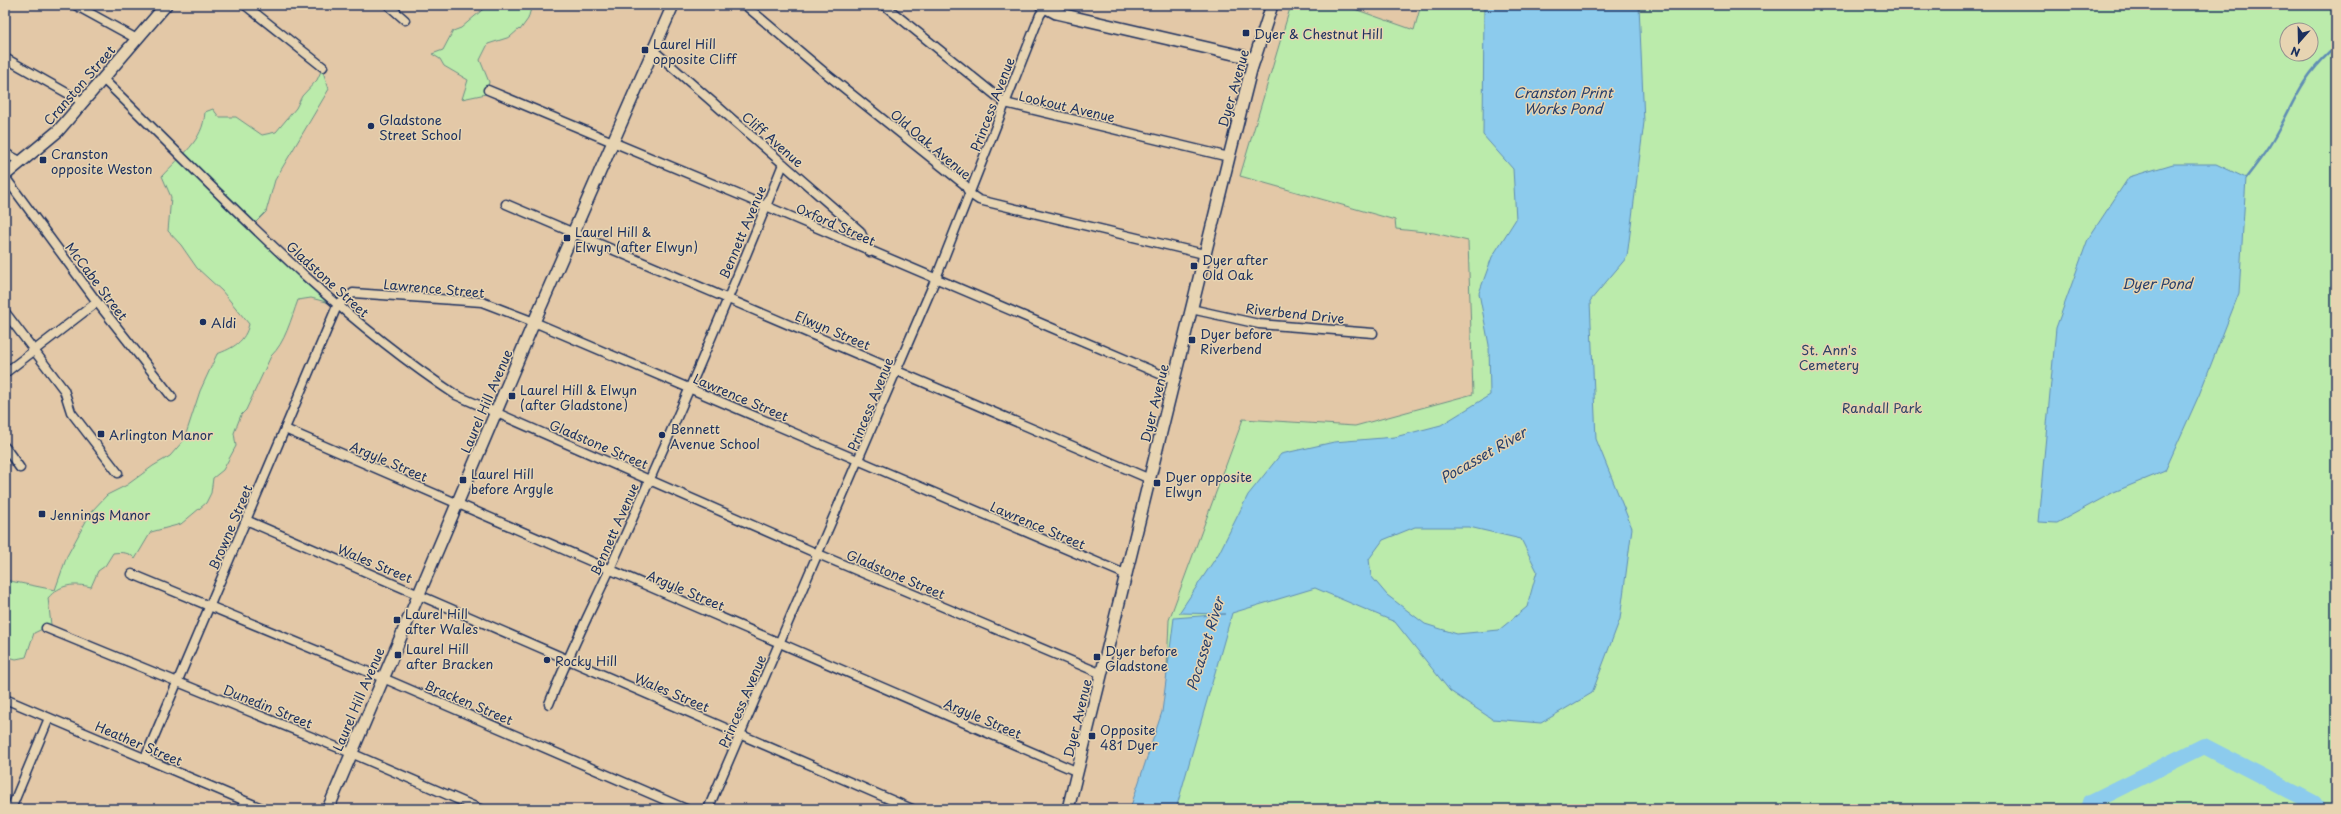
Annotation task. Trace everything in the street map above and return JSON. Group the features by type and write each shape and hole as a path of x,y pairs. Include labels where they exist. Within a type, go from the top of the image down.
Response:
{"street":[{"path":"75,5 137,39"},
{"name":"Cranston Street","path":"5,176 58,131 166,5"},
{"path":"245,5 323,67"},
{"path":"388,5 405,20"},
{"name":"Laurel Hill Avenue","path":"328,809 534,322 672,5"},
{"name":"Old Oak Avenue","path":"745,5 824,72 965,185 970,194 979,200 1048,218 1204,254"},
{"name":"Lookout Avenue","path":"884,5 1005,104 1229,157"},
{"name":"Dyer Avenue","path":"1068,809 1127,575 1204,254 1255,59 1272,5"},
{"path":"1044,6 1056,14 1255,59"},
{"name":"Princess Avenue","path":"708,809 859,461 936,278 1044,6"},
{"name":"Cliff Avenue","path":"653,50 860,231 870,252"},
{"path":"5,58 83,102"},
{"name":"Gladstone Street","path":"103,79 239,214 337,306 421,372 456,395 496,414 649,478 818,554 1102,674"},
{"name":"Oxford Street","path":"488,90 766,206 870,252 936,278 1174,380"},
{"path":"5,153 22,162"},
{"name":"Bennett Avenue","path":"549,704 567,659 609,570 689,388 783,164"},
{"name":"McCabe Street","path":"5,176 97,302 172,397"},
{"name":"Elwyn Street","path":"506,204 1150,479"},
{"name":"Lawrence Street","path":"337,306 353,293 482,302 534,322 1127,575"},
{"path":"5,373 97,302"},
{"name":"Browne Street","path":"145,758 337,306"},
{"name":"Riverbend Drive","path":"1191,309 1259,324 1373,333"},
{"path":"5,312 64,390 70,412 118,473"},
{"name":"Argyle Street","path":"285,429 1078,772"},
{"path":"5,447 20,468"},
{"name":"Wales Street","path":"246,520 912,809"},
{"name":"Bracken Street","path":"132,574 383,678 686,809"},
{"name":"Dunedin Street","path":"46,628 351,753 480,809"},
{"name":"Heather Street","path":"5,698 264,809"},
{"path":"11,809 50,718"}],"green space":[{"path":"488,5 532,5 528,19 520,30 519,29 510,37 488,44 480,60 489,82 486,94 462,99 468,80 444,66 440,59 432,54 443,50 453,31 461,28"},
{"name":"Randall Park","path":"1291,5 1343,5 1414,30 1421,5 2336,5 2336,809 1132,809 1165,716 1169,620 1243,419 1355,426 1473,394 1468,241 1434,233 1396,229 1395,220 1240,176"},
{"path":"322,69 329,89 275,180 266,212 252,226 334,304 311,298 298,300 284,338 271,356 246,410 241,415 234,433 236,446 223,470 213,478 211,493 206,503 181,524 151,532 135,559 128,554 113,553 105,566 98,571 91,587 73,585 62,587 53,593 48,598 51,625 34,633 26,657 16,659 5,656 5,580 55,590 67,556 91,512 107,495 127,485 153,466 170,456 184,440 200,391 217,354 238,344 245,335 249,324 222,291 197,268 181,245 168,231 171,197 162,176 196,140 203,123 205,112 213,109 219,117 236,117 262,135 276,132 296,108 302,96 317,80"}],"water":[{"name":"Cranston Print Works Pond","path":"1484,5 1639,5 1644,122 1627,257 1590,301 1596,439 1632,528 1620,619 1592,693 1541,723 1492,719 1450,691 1395,622 1315,588 1232,613 1176,809 1130,809 1162,712 1174,618 1226,614 1179,613 1219,553 1248,495 1281,454 1334,442 1395,437 1441,425 1490,395 1489,345 1479,293 1492,257 1516,219 1513,169 1483,135","holes":["1415,527 1469,527 1521,539 1537,571 1527,607 1499,630 1457,634 1425,624 1387,595 1371,576 1369,559 1383,540"]},
{"name":"Dyer Pond","path":"2173,164 2216,164 2246,178 2239,293 2199,395 2165,471 2114,492 2057,523 2038,522 2056,328 2088,239 2129,177"}],"waterway":[{"path":"2246,178 2270,145 2303,84 2319,63 2330,52"},
{"name":"Pocasset River","path":"2089,809 2091,802 2204,746 2314,803 2317,809"}],"place":[{"name":"Dyer & Chestnut Hill","path":"1246,33"},
{"name":"Laurel Hill opposite Cliff","path":"645,50"},
{"name":"Gladstone Street School","path":"371,126"},
{"name":"Cranston opposite Weston","path":"43,160"},
{"name":"Laurel Hill & Elwyn (after Elwyn)","path":"567,238"},
{"name":"Dyer after Old Oak","path":"1194,266"},
{"name":"Aldi","path":"203,322"},
{"name":"Dyer before Riverbend","path":"1192,340"},
{"name":"Laurel Hill & Elwyn (after Gladstone)","path":"512,396"},
{"name":"Arlington Manor","path":"101,434"},
{"name":"Bennett Avenue School","path":"662,435"},
{"name":"Laurel Hill before Argyle","path":"463,480"},
{"name":"Dyer opposite Elwyn","path":"1157,483"},
{"name":"Jennings Manor","path":"42,514"},
{"name":"Laurel Hill after Wales","path":"397,620"},
{"name":"Laurel Hill after Bracken","path":"398,655"},
{"name":"Dyer before Gladstone","path":"1097,657"},
{"name":"Rocky Hill","path":"547,660"},
{"name":"Opposite 481 Dyer","path":"1092,736"}],"park label":[{"name":"St. Ann's Cemetery","path":"1829,356"}]}
